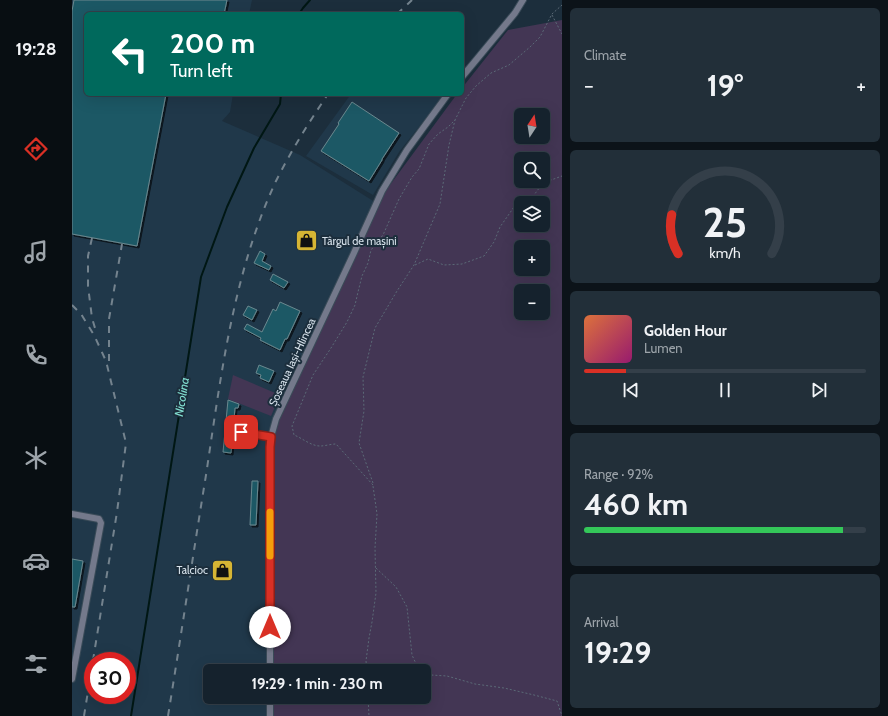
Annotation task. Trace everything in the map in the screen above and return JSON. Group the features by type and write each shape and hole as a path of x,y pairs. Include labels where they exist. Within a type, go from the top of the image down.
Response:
{"street":[{"path":"464,75 515,14 523,0"},
{"name":"Șoseaua Iași-Hlincea","path":"270,664 270,447 276,419 382,191 407,150 447,96"},
{"path":"241,432 271,437"},
{"path":"72,514 99,519 101,523 72,679"},
{"path":"270,704 270,716"}],"path":[{"path":"366,664 368,638 376,593 375,548 377,514 373,485 359,443 364,411 363,377 375,328 414,265 440,204 449,145 455,120 466,98 476,86 491,74 509,65 530,47 540,37 552,14 562,5"},
{"path":"552,14 562,34"},
{"path":"373,485 336,444 318,446 309,443 294,434 292,426 312,375 347,322 355,305 362,276 368,263 371,250 383,235 399,199 412,176 419,169 429,144 438,134 448,128 455,120"},
{"path":"533,196 543,183 562,176"},
{"path":"414,265 428,259 444,265 462,264 484,256 494,242 500,227 514,207"},
{"path":"376,568 396,588 407,607 412,655 416,664"},
{"path":"431,675 447,676 475,684 504,688 558,701 562,716"},
{"path":"368,704 369,716"}],"shaded area":[{"path":"72,0 252,0 249,12 84,12 84,96 233,96 230,112 222,121 300,155 378,204 272,434 273,664 203,664 203,704 273,704 274,716 72,716"},
{"path":"562,20 562,716 274,716 273,704 431,704 431,664 273,664 272,434 384,193 456,96 464,96 464,85 508,30"},
{"path":"350,96 443,96 399,152 373,195 306,156"},
{"path":"233,375 280,395 271,416 228,399"}],"building":[{"path":"74,0 227,0 224,12 84,12 84,96 166,96 137,246 72,234 72,11"},
{"path":"352,102 399,133 369,181 321,151"},
{"path":"260,251 265,254 262,261 271,266 269,270 254,263"},
{"path":"273,274 288,282 284,288 270,280"},
{"path":"280,302 300,311 287,339 285,339 280,350 260,340 261,338 244,329 247,324 262,332 273,309 276,311"},
{"path":"248,306 257,310 252,320 243,315"},
{"path":"259,365 274,371 269,382 260,378 261,375 256,373"},
{"path":"228,400 239,404 238,408 235,408 231,453 223,452"},
{"path":"252,481 258,481 256,525 250,525"},
{"path":"72,559 83,561 75,607 72,607"}],"waterway":[{"name":"Nicolina","path":"300,12 310,0"},
{"name":"Nicolina","path":"131,716 201,277 227,207 254,148 280,104 281,96"}],"railway":[{"path":"399,12 412,0"},
{"path":"168,716 223,363 239,288 261,216 276,181 300,137 327,96"},
{"path":"92,238 88,256 88,286 92,318 97,333"},
{"path":"109,361 109,319 122,244"},
{"path":"72,305 81,314 94,335 106,361 126,443 117,512 84,716"}],"slow traffic":[{"path":"270,512 270,556"}],"place":[{"name":"Târgul de mașini","path":"306,241"},
{"name":"Talcioc","path":"223,570"}],"route":[{"path":"241,432 271,437 270,627"}]}
